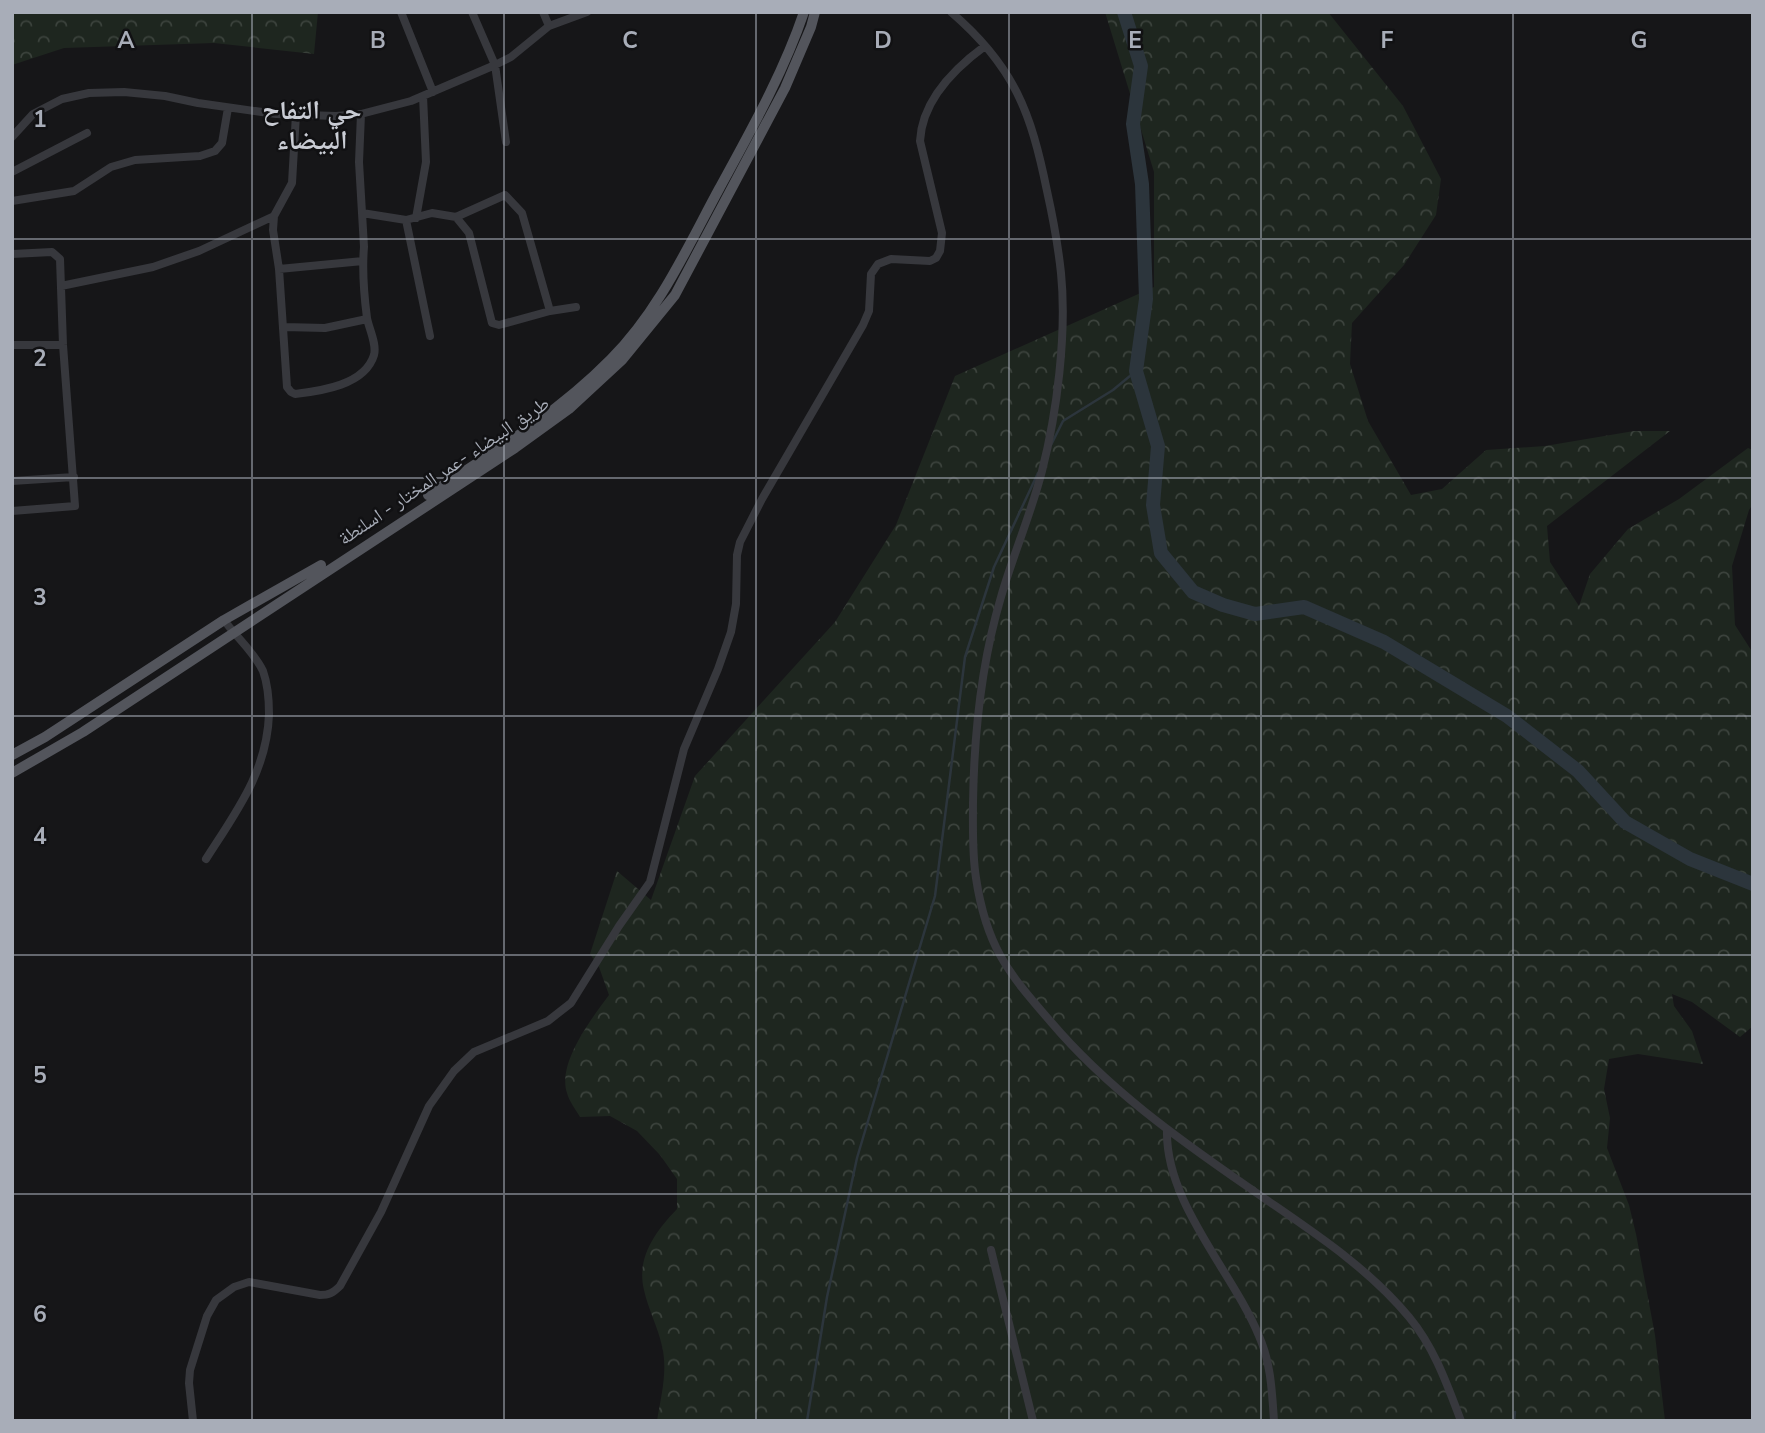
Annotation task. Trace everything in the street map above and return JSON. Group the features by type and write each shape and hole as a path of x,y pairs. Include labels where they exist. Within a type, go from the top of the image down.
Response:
{"main road":[{"name":"طريق البيضاء -عمر المختار - اسلنطة","path":"12,755 45,737 224,620 311,572 508,442 557,407 614,357 647,315 682,260 772,88 804,12"},
{"name":"طريق البيضاء -عمر المختار - اسلنطة","path":"12,773 83,732 515,448 569,409 622,360 675,295 692,266 785,88 815,12"}],"street":[{"path":"401,12 433,92"},
{"path":"471,12 495,65 506,142"},
{"path":"543,12 550,26"},
{"path":"12,137 33,114 62,99 89,93 124,92 165,96 276,114 336,117 362,114 411,102 495,65 511,57 550,26 587,12"},
{"path":"951,12 985,46 1010,77 1021,98 1043,172 1061,276 1061,341 1054,416 1042,472 1000,599 979,697 973,770 972,842 981,909 993,945 1015,981 1093,1068 1167,1130 1293,1216 1357,1264 1383,1289 1411,1320 1428,1345 1444,1376 1461,1421"},
{"path":"193,1421 190,1370 207,1316 216,1300 233,1287 249,1282 320,1295 335,1291 381,1212 429,1106 447,1080 474,1052 548,1021 571,1003 612,936 650,882 684,749 731,632 736,604 737,555 740,542 863,325 869,311 871,274 878,264 891,259 930,261 936,258 940,251 942,233 920,141 921,125 926,113 960,65 985,46"},
{"path":"416,218 426,162 423,96"},
{"path":"12,201 74,191 111,167 135,160 200,156 215,151 222,142 228,107"},
{"path":"296,114 292,183 274,216 273,230 279,269 287,387 295,394 352,381 366,369 373,358 363,261 359,162 362,114"},
{"path":"12,172 87,133"},
{"path":"362,213 406,220 432,213 456,216 505,195 522,213 550,311"},
{"path":"61,286 153,267 200,251 274,216"},
{"path":"456,216 469,233 492,323 499,326 550,311 576,307"},
{"path":"406,220 430,336"},
{"path":"12,254 52,252 60,259 63,345 75,506 12,511"},
{"path":"279,269 363,261"},
{"path":"284,327 325,328 367,319"},
{"path":"12,345 63,345"},
{"path":"12,481 74,477"},
{"path":"206,859 251,787 264,752 268,723 269,696 264,674 257,660 224,620"},
{"path":"1167,1130 1166,1147 1182,1195 1207,1245 1260,1337 1271,1381 1274,1421"},
{"path":"991,1250 1033,1421"}],"green space":[{"path":"12,12 318,12 314,54 214,43 64,48 12,65"},
{"path":"1105,12 1328,12 1403,106 1441,179 1436,215 1404,265 1352,323 1350,364 1368,421 1411,495 1442,489 1486,450 1545,446 1634,431 1670,431 1547,526 1550,562 1579,606 1590,574 1628,529 1679,499 1748,448 1753,450 1753,504 1732,566 1735,625 1753,653 1753,1026 1740,1037 1692,1002 1672,994 1674,1006 1692,1031 1703,1064 1638,1054 1609,1059 1604,1089 1610,1118 1607,1148 1629,1205 1636,1234 1655,1335 1665,1421 657,1421 664,1355 642,1278 645,1256 650,1245 677,1209 677,1179 660,1155 637,1131 610,1116 580,1117 568,1096 565,1081 571,1055 609,995 599,967 590,954 617,871 651,900 695,776 835,622 896,525 955,376 1154,287 1154,172"}],"waterway":[{"path":"1124,12 1141,66 1133,124 1142,184 1146,299 1136,371 1158,446 1153,505 1161,553 1193,592 1223,605 1255,614 1304,607 1384,642 1507,716 1578,771 1625,822 1690,859 1753,884"},
{"path":"1051,445 1063,421 1113,390 1136,371"},
{"path":"807,1421 827,1297 857,1158 935,896 965,657 994,567 1038,473"},
{"path":"1514,1421 1515,1412"}],"district":[{"name":"حي التفاح البيضاء","path":"312,125"}]}
